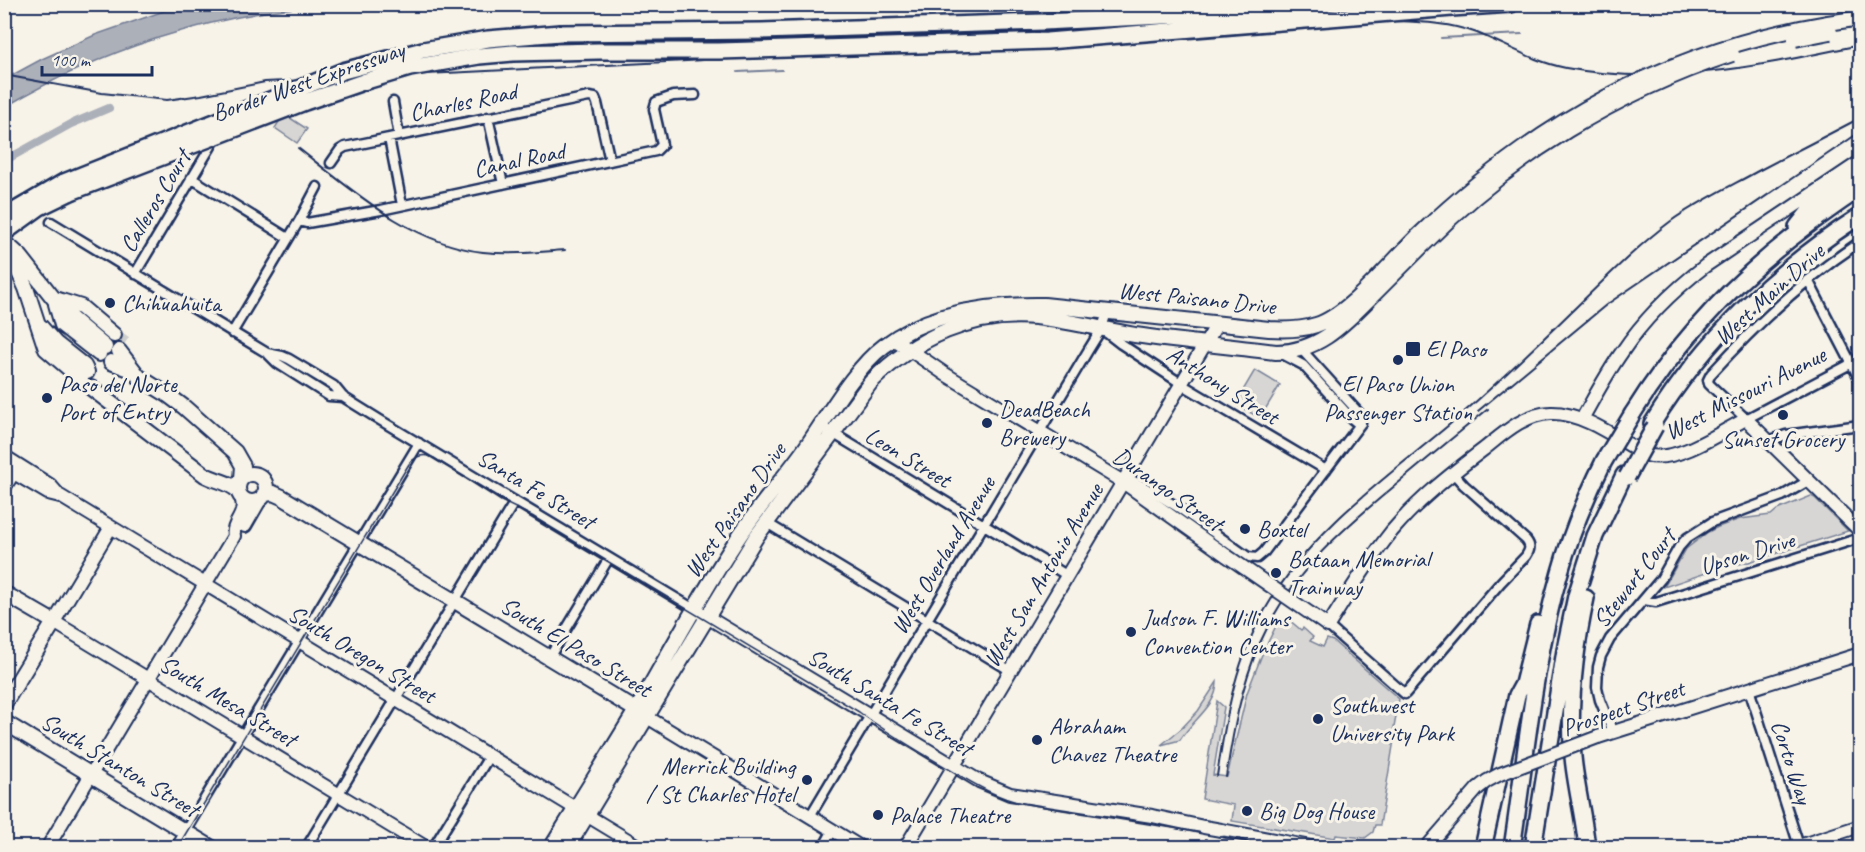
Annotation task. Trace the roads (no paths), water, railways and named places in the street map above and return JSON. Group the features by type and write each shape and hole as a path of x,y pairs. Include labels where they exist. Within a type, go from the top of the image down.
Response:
{"highway":[{"name":"Border West Expressway","path":"4,217 68,187 343,71 423,50 488,39 560,33 761,31 1044,22 1222,13 1319,4"},
{"name":"Border West Expressway","path":"6,239 40,207 68,187 363,82 410,68 479,56 513,53 719,51 1047,40 1510,4"},
{"path":"1786,241 1812,208 1860,173"},
{"path":"1512,848 1543,641 1561,569 1577,520 1604,461 1661,370 1703,319 1752,270 1786,241 1860,189"},
{"path":"1533,848 1562,666 1576,596 1595,536 1625,476 1653,425 1682,380 1710,346 1766,288 1802,258 1860,216"},
{"path":"1802,258 1860,227"},
{"path":"1587,848 1573,759 1571,722 1573,686 1583,613 1593,570 1625,476"},
{"path":"1483,848 1517,695 1523,684 1531,647 1549,589 1561,569"}],"main road":[{"name":"West Paisano Drive","path":"827,430 860,371 875,354 911,329 939,318 1002,306 1044,305 1269,329 1307,328 1319,325 1333,317 1422,239 1513,167 1552,140 1612,105 1684,71 1718,59 1860,18"},
{"name":"West Paisano Drive","path":"1829,28 1860,28"},
{"path":"6,239 66,314 111,350 142,380 176,401 228,444 242,462 244,472 240,489"},
{"path":"6,239 26,288 46,349 89,381 205,476 240,489 251,502 262,497 265,484 260,477 252,474 240,489"},
{"name":"West Paisano Drive","path":"641,713 707,617 760,519 827,430 871,382 909,350 951,328 1007,317 1041,318 1145,336 1276,352 1301,349 1316,344 1336,331 1422,239"},
{"path":"37,322 58,332 91,358 111,350"},
{"path":"1269,329 1301,349"},
{"path":"111,350 132,370"},
{"name":"South El Paso Street","path":"262,497 269,493 278,494 641,713"},
{"name":"West Paisano Drive","path":"641,713 694,609 735,543 760,519"},
{"name":"South Mesa Street","path":"4,593 54,622"},
{"path":"4,704 54,622"},
{"path":"567,848 582,812 641,713"},
{"name":"South Stanton Street","path":"4,722 212,848"},
{"path":"551,848 582,812"}],"street":[{"name":"Canal Road","path":"299,221 307,223 402,205 658,151 662,145 654,109 656,102 673,96 695,95"},
{"name":"Charles Road","path":"331,163 345,147 589,97 595,98 597,103 610,161"},
{"path":"393,102 399,136"},
{"name":"Calleros Court","path":"135,274 223,127 225,117"},
{"path":"488,117 503,184"},
{"path":"389,138 402,205"},
{"path":"1328,626 1368,564 1393,531 1421,501 1453,473 1508,430 1525,420 1552,413 1582,419 1623,350 1658,308 1681,286 1706,266 1860,162"},
{"path":"191,178 288,238"},
{"path":"232,333 317,187"},
{"name":"Santa Fe Street","path":"51,222 232,333 267,353 289,359 334,386 343,397 707,617"},
{"name":"West Main Drive","path":"1746,419 1711,385 1708,380 1711,374 1746,335 1808,280 1860,242"},
{"path":"1808,280 1860,380"},
{"name":"West Overland Avenue","path":"810,816 1102,328 1107,312"},
{"name":"West San Antonio Avenue","path":"905,848 1217,324"},
{"name":"Anthony Street","path":"1102,328 1121,344 1182,383 1326,470"},
{"name":"Durango Street","path":"894,339 945,374 1123,482 1328,626 1405,694 1529,551 1530,546 1526,540 1453,473"},
{"path":"1123,482 1137,482 1179,508 1248,557 1257,558 1264,552 1361,423 1359,413 1301,349"},
{"path":"1276,352 1300,363 1352,419 1361,423"},
{"name":"West Missouri Avenue","path":"1582,419 1647,455 1659,458 1682,453 1860,359"},
{"path":"1746,419 1857,528 1860,536"},
{"path":"1768,441 1786,435 1860,425"},
{"name":"Leon Street","path":"827,430 1068,576"},
{"path":"175,848 419,443"},
{"name":"South Oregon Street","path":"4,456 12,468 48,493 60,496 641,848"},
{"path":"4,488 12,468"},
{"name":"Stewart Court","path":"1613,732 1597,687 1598,667 1603,650 1661,579 1679,547 1703,526 1782,496 1808,481"},
{"path":"47,848 234,536 233,531 243,512 240,489"},
{"path":"234,536 240,535 262,497"},
{"path":"306,848 515,501"},
{"path":"760,519 1011,671"},
{"path":"54,622 111,527"},
{"name":"Upson Drive","path":"1644,600 1656,602 1860,536"},
{"path":"549,658 609,558"},
{"name":"South Santa Fe Street","path":"707,617 979,781 1010,794 1204,826 1262,843 1316,848"},
{"name":"South Mesa Street","path":"54,622 427,848"},
{"name":"Prospect Street","path":"1426,848 1478,788 1500,774 1598,737 1860,654"},
{"name":"Corto Way","path":"1749,689 1796,847"},
{"name":"South El Paso Street","path":"641,713 862,848"},
{"path":"433,848 490,755"},
{"path":"1796,847 1860,826"},
{"path":"823,848 833,830"}],"waterway":[{"path":"1441,38 1522,34"},
{"path":"738,72 782,70"},
{"path":"4,161 71,124 109,108"}],"tunnel":[{"path":"114,335 125,343"}],"tram line":[{"path":"177,848 409,464 417,457 424,455 434,458 501,501 532,516 859,712 889,733 972,783 993,793 1026,804 1240,839 1249,842 1255,848"}],"railway":[{"path":"4,75 102,93 167,100 265,82 1010,42 1152,37 1396,21 1457,27 1566,68 1640,75 1714,71 1787,60 1860,45"},
{"path":"1217,776 1234,686 1248,644 1269,603 1287,575 1331,526 1486,393 1620,264 1671,221 1714,195 1860,118"},
{"path":"1478,411 1606,305 1860,132"},
{"path":"298,148 384,213 432,238 457,247 483,252 565,250"},
{"path":"1226,777 1247,677 1259,645 1285,597 1318,556 1355,519 1488,409"},
{"path":"1205,848 1206,839"},
{"path":"1214,848 1215,841"}],"place":[{"name":"Chihuahuita","path":"110,303"},
{"name":"El Paso","path":"1413,349"},
{"name":"El Paso Union Passenger Station","path":"1398,360"},
{"name":"Paso del Norte Port of Entry","path":"47,398"},
{"name":"Sunset Grocery","path":"1783,415"},
{"name":"DeadBeach Brewery","path":"987,423"},
{"name":"Boxtel","path":"1245,529"},
{"name":"Bataan Memorial Trainway","path":"1276,573"},
{"name":"Judson F. Williams Convention Center","path":"1131,632"},
{"name":"Southwest University Park","path":"1318,719"},
{"name":"Abraham Chavez Theatre","path":"1037,740"},
{"name":"Merrick Building / St Charles Hotel","path":"807,780"},
{"name":"Big Dog House","path":"1247,811"},
{"name":"Palace Theatre","path":"878,815"}]}
